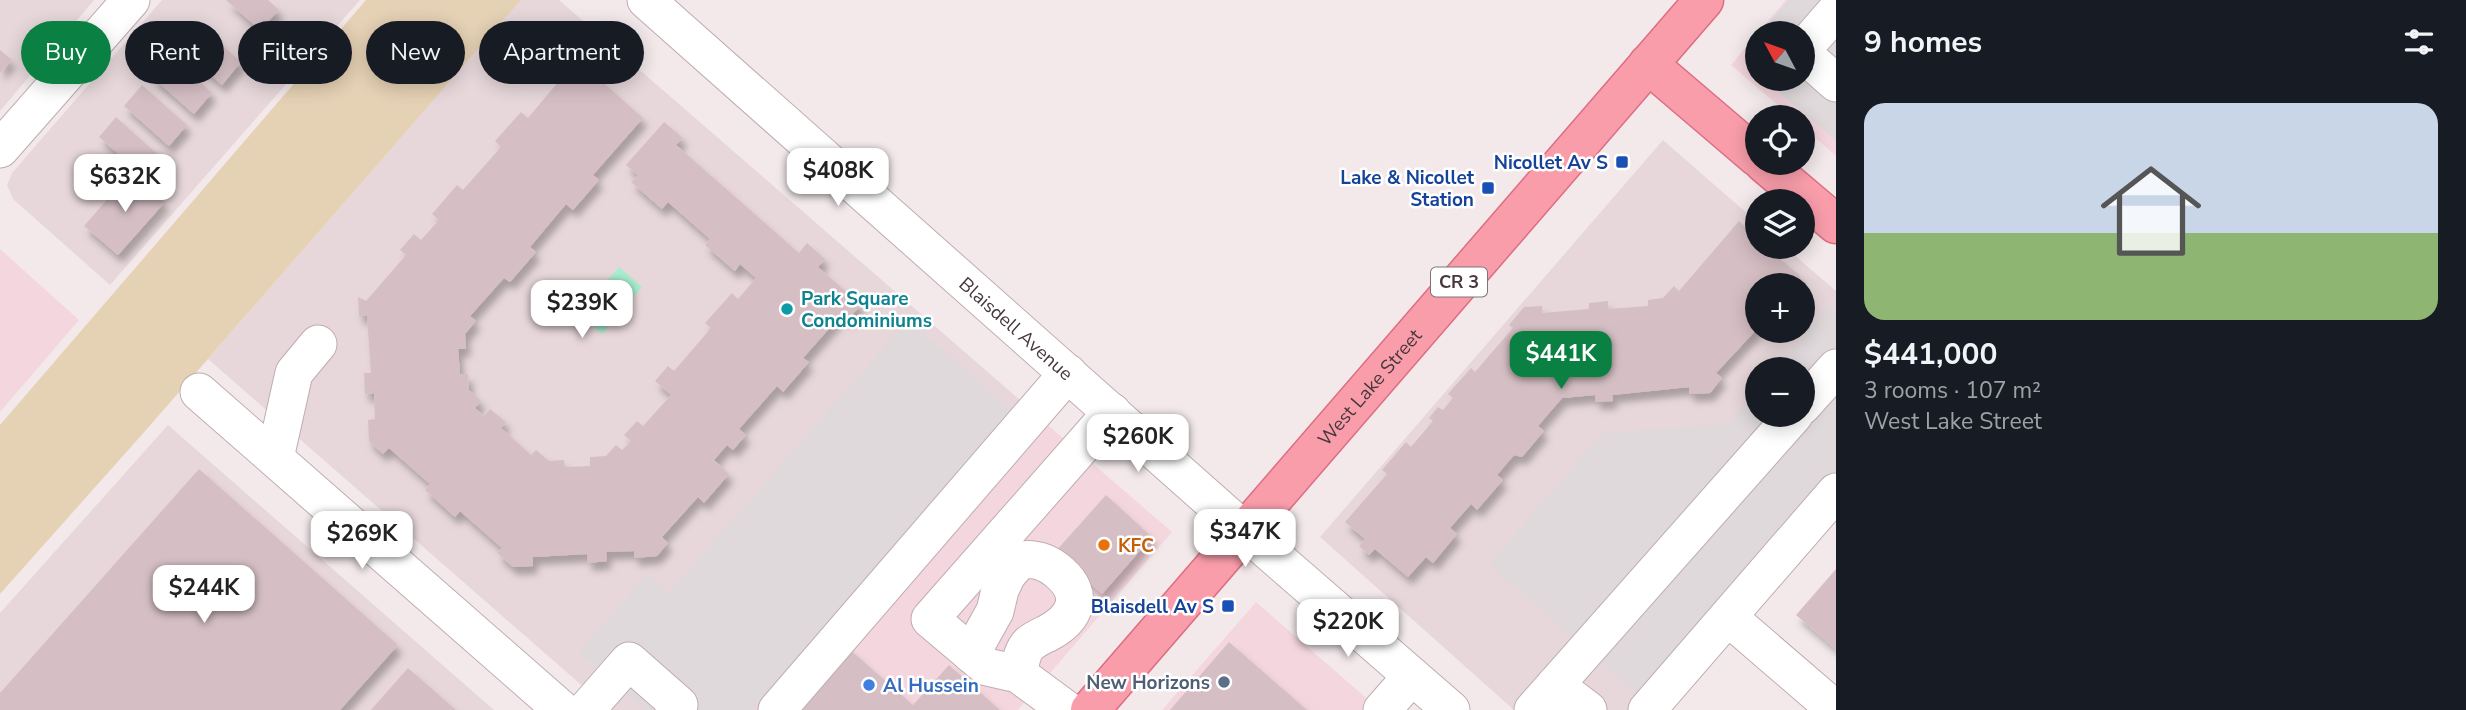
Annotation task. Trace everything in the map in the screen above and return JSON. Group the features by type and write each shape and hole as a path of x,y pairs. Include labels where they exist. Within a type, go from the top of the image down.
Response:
{"main road":[{"name":"CR 3","path":"1648,64 1704,0"},
{"path":"1648,64 1745,147"},
{"name":"West Lake Street","path":"1090,710 1648,64"},
{"path":"1778,175 1836,224"}],"street":[{"path":"0,149 131,0"},
{"name":"Blaisdell Avenue","path":"646,0 1451,710"},
{"path":"1815,37 1836,12"},
{"path":"1815,64 1836,83"},
{"path":"275,458 295,373 318,344"},
{"path":"1815,391 1836,368"},
{"path":"777,710 1068,373"},
{"path":"199,392 562,710"},
{"path":"1067,710 1018,674 987,667 930,619 1112,412"},
{"path":"1588,710 1544,697 1783,427"},
{"path":"1647,710 1836,492"},
{"path":"971,654 995,611 1007,575 1020,560 1033,558 1048,564 1071,584 1075,598 1073,612 1064,623 1028,645 1018,674"},
{"path":"1728,617 1836,710"},
{"path":"586,710 629,661 678,705 674,710"},
{"path":"1382,710 1412,676"}],"shaded area":[{"path":"0,0 94,0 76,21 21,21 23,84 0,111"},
{"path":"162,0 360,0 342,21 238,21 238,84 286,84 110,285 13,199 7,185 12,173 89,84 111,84 111,59 125,43 125,84 224,84 224,21 144,21"},
{"path":"366,0 521,0 503,21 479,21 479,48 465,64 465,21 366,21 366,84 448,84 0,594 0,425 294,84 352,84 352,21 348,21"},
{"path":"521,0 559,0 583,21 503,21"},
{"path":"1786,0 1836,0 1836,156 1815,138 1815,105 1778,105 1762,91 1815,91 1815,21 1768,21"},
{"path":"1788,0 1836,0 1836,141 1815,123 1815,105 1794,105 1778,91 1815,91 1815,21 1770,21"},
{"path":"479,48 479,84 644,84 644,74 1027,406 767,710 610,710 208,359 448,84 465,84 465,64"},
{"path":"1745,48 1745,77 1731,65"},
{"path":"1663,140 1745,212 1745,259 1799,259 1836,291 1836,472 1630,710 1514,710 1320,537"},
{"path":"0,249 79,320 0,412"},
{"path":"619,267 642,287 602,334 579,314"},
{"path":"1829,306 1836,313 1836,470 1639,695 1489,564 1603,433 1728,424 1745,404 1745,427 1815,427 1815,357 1785,357 1797,343 1815,343 1815,322"},
{"path":"908,320 1013,412 753,710 645,710 579,652 647,575 669,593"},
{"path":"1042,420 1172,532 1018,710 792,710"},
{"path":"168,425 494,710 0,710 0,613"},
{"path":"1256,602 1380,710 1162,710"}],"building":[{"path":"226,0 268,0 279,10 269,21 250,21"},
{"path":"224,47 238,59 238,66 224,83"},
{"path":"0,50 12,60 0,73"},
{"path":"160,84 202,84 212,93 194,114"},
{"name":"Park Square Condominiums","path":"556,84 605,84 643,118 593,175 599,180 573,210 566,204 530,247 536,252 510,282 504,278 470,316 476,321 465,334 466,349 458,349 460,374 468,374 469,390 481,401 475,408 484,416 490,409 506,422 501,428 531,455 536,450 549,461 564,460 565,467 590,466 590,457 606,456 616,445 622,450 631,441 624,435 637,421 643,426 671,395 655,381 668,366 674,371 711,328 705,323 732,293 738,299 756,278 740,264 735,271 705,245 710,239 668,202 662,209 631,182 638,175 626,165 664,122 683,138 676,145 799,253 807,243 825,259 818,267 861,305 848,319 842,314 803,358 809,362 783,392 777,386 739,429 746,435 733,450 727,445 714,460 729,474 704,503 698,497 662,537 668,543 657,556 634,558 634,551 606,552 607,561 588,563 587,554 533,557 533,566 513,567 497,553 502,548 460,511 455,517 425,490 430,484 389,448 383,454 369,441 368,420 375,419 374,393 365,394 364,373 371,373 367,316 359,316 358,297 366,301 406,255 400,250 414,234 421,240 439,220 432,214 457,185 463,190 501,147 495,141 521,112 528,118"},
{"path":"142,85 187,125 169,146 124,106"},
{"path":"116,117 157,154 140,173 99,137"},
{"path":"131,172 165,202 118,255 84,226"},
{"path":"1739,221 1745,226 1745,259 1780,259 1796,273 1745,273 1745,342 1716,373 1722,378 1710,393 1689,394 1689,387 1612,395 1613,401 1596,402 1595,395 1562,398 1538,426 1544,431 1522,457 1514,455 1497,475 1503,480 1477,510 1471,504 1450,528 1457,534 1433,563 1426,557 1408,577 1375,549 1369,555 1359,546 1365,539 1345,522 1387,474 1382,470 1406,442 1411,447 1433,421 1429,418 1438,407 1443,410 1453,398 1448,394 1471,368 1475,372 1513,328 1509,325 1524,307 1542,306 1542,313 1589,309 1589,303 1608,301 1608,309 1648,306 1648,300 1663,298 1674,286 1679,291"},
{"path":"199,469 398,645 340,710 0,710 0,693"},
{"name":"KFC","path":"1106,495 1152,537 1102,594 1055,552"},
{"path":"1836,569 1836,649 1796,615"},
{"path":"1229,642 1307,710 1170,710"},
{"path":"847,647 913,705 949,665 1000,710 791,710"},
{"path":"408,668 456,710 371,710"}],"place":[{"name":"Nicollet Av S","path":"1622,162"},
{"name":"Lake & Nicollet Station","path":"1488,188"},
{"name":"Park Square Condominiums","path":"787,309"},
{"name":"KFC","path":"1104,545"},
{"name":"Blaisdell Av S","path":"1228,606"},
{"name":"New Horizons","path":"1224,682"},
{"name":"Al Hussein","path":"869,685"}]}
